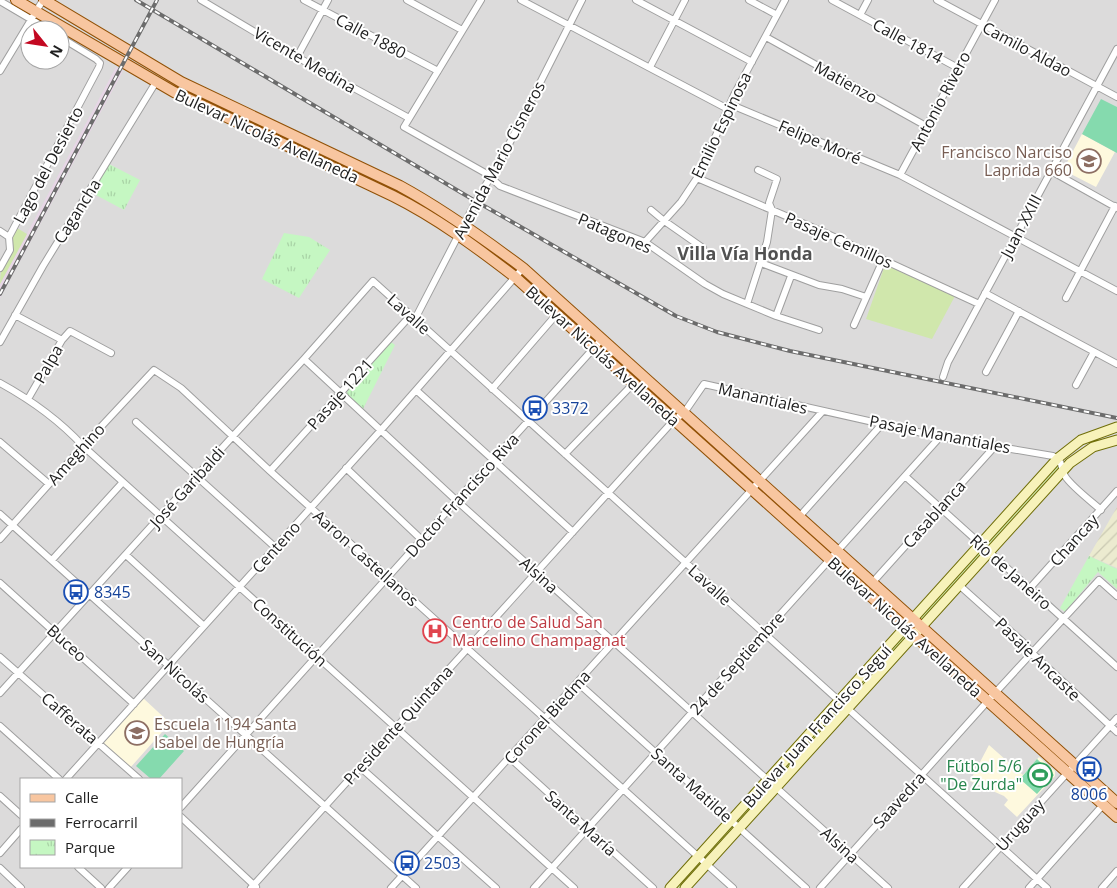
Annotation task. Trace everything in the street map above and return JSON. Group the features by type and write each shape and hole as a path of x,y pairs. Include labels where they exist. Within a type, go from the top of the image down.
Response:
{"main road":[{"name":"Bulevar Nicolás Avellaneda","path":"16,0 34,15 180,95 393,196 427,214 459,235 515,277 988,701 1071,769 1117,803"},
{"name":"Bulevar Nicolás Avellaneda","path":"43,0 182,82 400,186 464,224 523,268 995,693 1071,769 1103,805 1117,817"},
{"name":"Bulevar Juan Francisco Seguí","path":"670,888 1058,458 1081,440 1117,427"},
{"name":"Bulevar Juan Francisco Seguí","path":"685,888 1063,470 1093,447 1117,440"}],"street":[{"path":"0,71 43,0"},
{"name":"Vicente Medina","path":"201,0 297,57 409,118"},
{"name":"Calle 1880","path":"304,0 438,70"},
{"path":"297,57 328,0"},
{"path":"407,0 462,30"},
{"path":"481,0 404,127 491,177"},
{"name":"Felipe Moré","path":"520,0 724,107 729,105 900,176 1117,291"},
{"name":"Avenida Mario Cisneros","path":"413,317 491,177 582,0"},
{"path":"636,0 752,62"},
{"path":"650,67 685,0"},
{"path":"749,0 777,15"},
{"name":"Emilio Espinosa","path":"645,242 681,202 697,178 729,105 785,0"},
{"name":"Calle 1814","path":"832,0 958,68"},
{"path":"860,15 868,0"},
{"name":"Antonio Rivero","path":"900,176 994,0"},
{"path":"0,1 34,15 39,20"},
{"name":"Camilo Aldao","path":"939,1 1117,97"},
{"name":"Matienzo","path":"766,37 926,126"},
{"name":"Lago del Desierto","path":"0,268 10,250 9,237 100,63 70,43"},
{"name":"Juan XXIII","path":"943,377 948,362 985,292 1117,49"},
{"name":"Cagancha","path":"0,342 43,266 156,82"},
{"path":"747,304 766,242 772,210 769,203 777,179 758,170"},
{"path":"1051,171 1116,207 1066,298"},
{"name":"Patagones","path":"491,177 500,186 645,242 705,284 747,304 819,330"},
{"name":"Pasaje Cemillos","path":"697,178 979,304"},
{"path":"652,210 703,248"},
{"path":"0,231 9,237"},
{"path":"854,325 883,260"},
{"path":"760,263 819,285 842,289 866,297"},
{"name":"Centeno","path":"67,778 276,548 523,268"},
{"path":"776,316 791,276"},
{"name":"Lavalle","path":"373,281 1047,888"},
{"name":"José Garibaldi","path":"0,693 373,281"},
{"path":"985,292 1117,364"},
{"path":"986,372 1020,311"},
{"path":"492,388 556,314"},
{"path":"15,315 62,340"},
{"name":"Pasaje 1221","path":"270,471 413,317"},
{"name":"Palpa","path":"28,399 62,340 70,331 111,353"},
{"name":"Doctor Francisco Riva","path":"182,806 602,339"},
{"path":"1076,385 1094,352"},
{"name":"Alsina","path":"304,359 457,501 888,888"},
{"name":"Aaron Castellanos","path":"154,370 181,388 388,578 733,888"},
{"name":"Ameghino","path":"0,538 154,370"},
{"name":"Constitución","path":"0,383 28,399 67,429 83,446 574,888"},
{"path":"565,454 634,384"},
{"name":"Presidente Quintana","path":"254,887 536,572 674,420 684,413 704,384"},
{"name":"Manantiales","path":"704,384 822,412"},
{"path":"416,390 573,532"},
{"name":"Pasaje Manantiales","path":"822,412 883,423 940,437 996,445 1058,458"},
{"name":"Coronel Biedma","path":"391,888 822,412"},
{"path":"136,422 276,548"},
{"path":"799,517 883,423"},
{"name":"24 de Septiembre","path":"534,888 940,437"},
{"path":"0,442 49,484"},
{"name":"Casablanca","path":"872,583 996,445"},
{"path":"1058,458 1066,477 1101,510"},
{"path":"346,468 422,540"},
{"name":"Río de Janeiro","path":"905,476 1117,667"},
{"path":"52,560 123,482"},
{"name":"Chancay","path":"1030,588 1117,491"},
{"name":"San Nicolás","path":"0,514 416,888"},
{"path":"126,555 204,626"},
{"name":"Saavedra","path":"820,888 995,693 1100,580 1117,596"},
{"name":"Buceo","path":"0,583 134,704"},
{"name":"Pasaje Ancaste","path":"959,585 1025,644 1032,653 1117,732"},
{"name":"Cafferata","path":"0,657 138,778"},
{"name":"Santa Matilde","path":"578,683 806,888"},
{"name":"Uruguay","path":"963,888 1117,718"},
{"path":"0,726 58,778"},
{"name":"Santa María","path":"510,758 653,888"},
{"path":"360,767 496,888"},
{"path":"0,796 20,814"},
{"path":"1029,888 1103,805"},
{"path":"182,818 254,887"},
{"path":"0,853 20,830"},
{"path":"0,868 21,888"},
{"path":"79,868 102,888"},
{"path":"109,888 127,868"},
{"path":"1102,888 1117,871"}],"shaded area":[{"path":"0,0 1117,0 1117,888 0,888"},
{"path":"116,67 123,71 0,298 0,284"},
{"name":"Francisco Narciso Laprida 660","path":"1082,134 1115,152 1096,187 1063,170"},
{"name":"Escuela 1194 Santa Isabel de Hungría","path":"143,698 170,723 130,768 103,744"},
{"path":"989,745 1023,775 1039,757 1055,771 1055,776 1017,817 1004,805 1008,800 1004,796 970,781"}],"green space":[{"path":"1101,99 1117,107 1117,153 1082,134"},
{"path":"109,164 140,180 124,210 94,194 93,191"},
{"path":"17,228 27,234 0,284 5,255"},
{"path":"284,233 309,237 330,250 299,298 262,279"},
{"path":"885,265 955,296 932,339 866,319"},
{"path":"391,342 395,345 362,411 347,398 347,392"},
{"path":"1058,458 1063,470 685,888 670,888"},
{"path":"1117,507 1117,568 1089,556"},
{"path":"1089,556 1117,569 1117,589 1098,572 1065,612 1060,608"},
{"path":"165,734 184,751 160,778 150,778 136,766"},
{"path":"1037,759 1054,775 1037,794 1020,779"}],"railway":[{"path":"136,0 472,199 676,316 717,332 790,351 1117,418"},
{"path":"0,294 157,0"}],"place":[{"name":"Francisco Narciso Laprida 660","path":"1089,161"},
{"name":"3372","path":"535,408"},
{"name":"8345","path":"76,592"},
{"name":"Centro de Salud San Marcelino Champagnat","path":"435,631"},
{"name":"Escuela 1194 Santa Isabel de Hungría","path":"137,733"},
{"name":"8006","path":"1089,769"},
{"name":"Fútbol 5/6 \"De Zurda\"","path":"1040,775"},
{"name":"2503","path":"407,863"}],"district":[{"name":"Villa Vía Honda","path":"745,253"}]}
